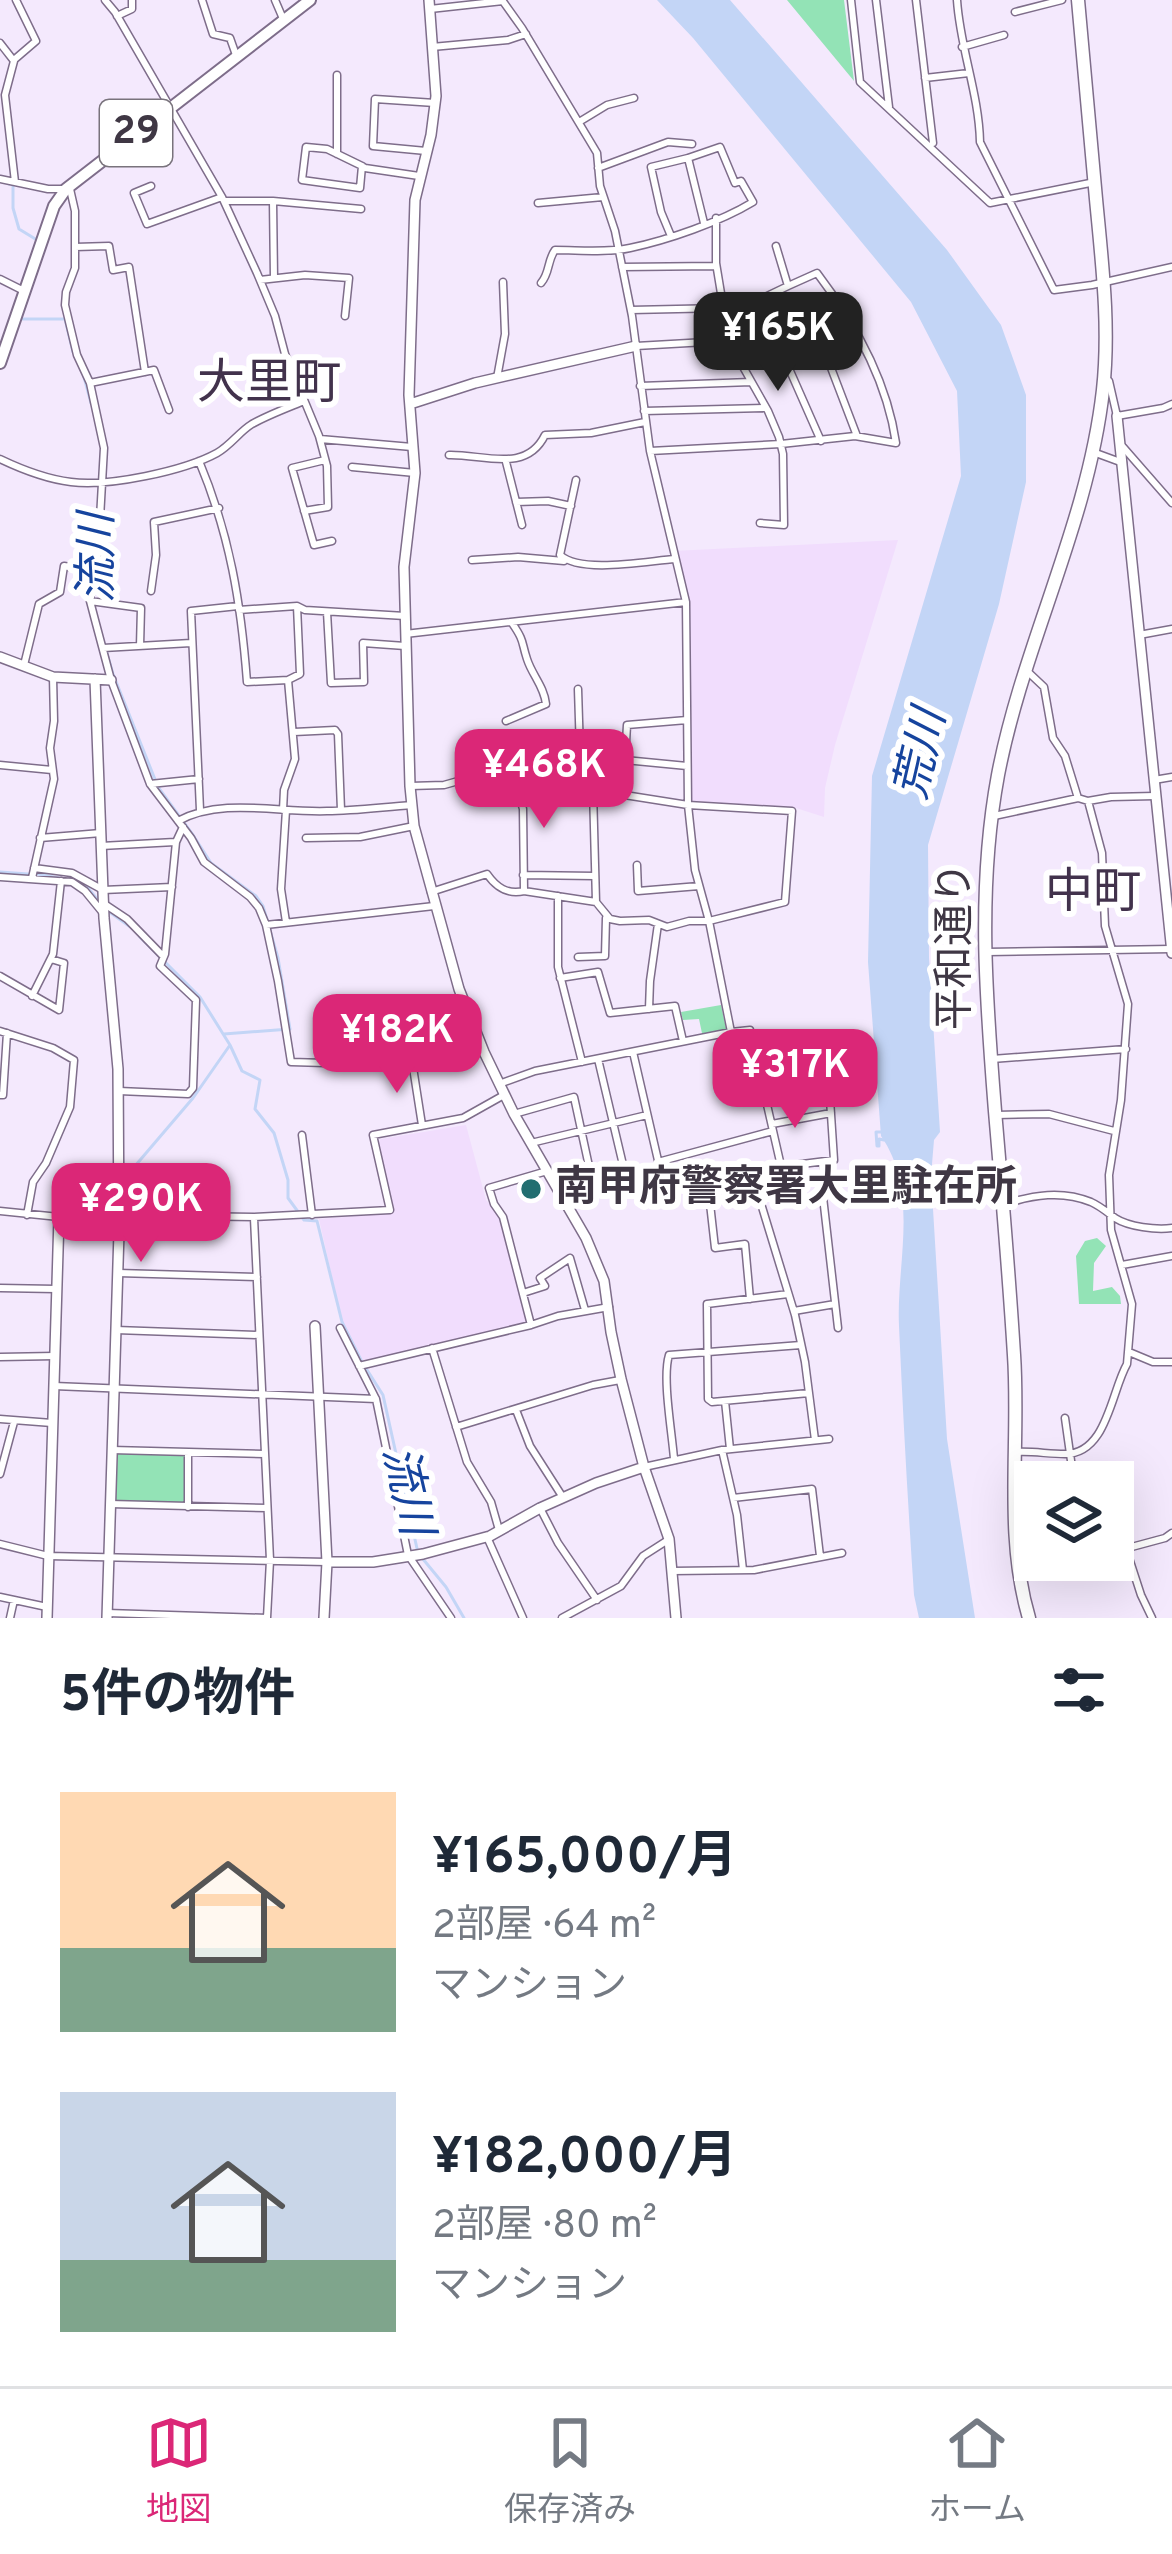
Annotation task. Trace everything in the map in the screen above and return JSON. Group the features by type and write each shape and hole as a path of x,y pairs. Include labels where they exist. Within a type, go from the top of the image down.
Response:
{"highway":[{"name":"平和通り","path":"1016,1461 1015,1362 983,952 984,903 991,816 1006,739 1079,512 1105,366 1104,280 1078,0"},
{"name":"平和通り","path":"1020,1581 1029,1618"}],"main road":[{"name":"29","path":"0,363 54,206 68,187 310,0"}],"street":[{"path":"15,182 5,94 14,61 37,41 16,0"},
{"path":"105,0 223,199 260,280 325,460 328,507 304,511"},
{"path":"117,16 132,9 132,0"},
{"path":"202,0 213,34 230,38 237,58"},
{"path":"275,0 284,21"},
{"path":"850,0 860,82 990,203 1094,182"},
{"path":"876,0 889,110"},
{"path":"916,0 933,147"},
{"path":"957,0 980,142 1054,290 1172,266"},
{"path":"1015,13 1062,0"},
{"path":"676,1618 669,1539 621,1379 596,1256 514,1114 476,1033 434,906 414,826 404,567 415,473 410,404 412,265 419,176 435,103 429,4 502,1 597,153 631,310 650,451 686,602 688,806 699,886 731,1032"},
{"path":"432,46 508,40 526,34"},
{"path":"962,46 1004,35"},
{"path":"0,43 14,61"},
{"path":"925,79 969,73"},
{"path":"337,75 337,154"},
{"path":"578,122 607,105 634,98"},
{"path":"426,151 373,146 375,99 435,103"},
{"path":"598,168 668,142 692,144"},
{"path":"362,166 359,188 302,180 306,147 327,149 362,166 419,176"},
{"path":"541,283 555,250 626,250 671,236 753,202 741,181 735,183 720,147 651,167 671,236"},
{"path":"688,158 704,223"},
{"path":"0,179 49,189 68,187 75,211 75,268 65,304 104,448 97,571 64,566 59,592 39,604 24,665"},
{"path":"151,186 134,193 147,224 223,199 361,209"},
{"path":"538,203 603,197"},
{"path":"273,201 274,278"},
{"path":"716,218 716,266 729,342 767,408 781,444 784,525 760,523"},
{"path":"75,247 109,246 113,270 129,267 145,372"},
{"path":"776,246 788,286"},
{"path":"622,267 716,266"},
{"path":"631,310 723,309 765,297 817,273 863,344 892,415 896,443 857,437 650,451"},
{"path":"260,280 305,275 350,278 345,316"},
{"path":"0,279 22,289"},
{"path":"497,378 505,334 503,282"},
{"path":"410,404 636,346 729,342 837,299"},
{"path":"800,315 828,360 857,437"},
{"path":"0,335 15,318"},
{"path":"764,330 787,364 821,441"},
{"path":"983,952 1172,950 1118,416 1105,366"},
{"path":"90,383 154,370 169,410"},
{"path":"640,386 753,382"},
{"path":"0,459 49,478 84,483 150,474 199,461 235,442 253,424 304,401"},
{"path":"1118,416 1172,404"},
{"path":"644,411 767,408"},
{"path":"448,455 506,462 531,454 545,435 591,434 645,422"},
{"path":"320,439 413,447"},
{"path":"1120,445 1172,502"},
{"path":"1093,452 1123,463"},
{"path":"325,460 292,468 314,545 332,541"},
{"path":"199,461 219,508 230,551 247,682 288,680 300,674 297,606"},
{"path":"506,462 522,525"},
{"path":"352,467 415,473"},
{"path":"568,562 560,555 576,480"},
{"path":"516,502 572,506"},
{"path":"151,591 154,522 219,508"},
{"path":"472,560 518,557 606,565 675,559"},
{"path":"93,570 90,602 111,680 150,784 204,862 250,897 266,925 291,1062 412,1061 476,1033"},
{"path":"90,602 141,608 140,646"},
{"path":"327,612 332,683 364,682 364,643 686,602"},
{"path":"200,810 191,611 297,606 404,616"},
{"path":"506,721 547,704 525,656 524,639 512,623"},
{"path":"1138,635 1172,629"},
{"path":"103,648 191,643"},
{"path":"0,657 53,676 111,680"},
{"path":"1027,670 1044,687 1053,738 1065,756 1078,798"},
{"path":"33,873 53,790 53,676"},
{"path":"95,679 104,908 118,1091 118,1273 107,1615 267,1618 270,1561 254,1217"},
{"path":"286,922 280,889 284,790 295,759 288,680"},
{"path":"577,788 578,689"},
{"path":"688,720 627,724 625,760 688,766"},
{"path":"294,732 334,730 338,734 341,810"},
{"path":"0,765 52,770"},
{"path":"518,773 524,891"},
{"path":"410,786 532,773 577,788 593,790 688,806 791,811 784,902 667,927 649,920 610,919 596,902 593,790"},
{"path":"1154,780 1172,777"},
{"path":"150,784 199,779"},
{"path":"991,816 1078,798 1155,796"},
{"path":"1016,1451 1070,1454 1095,1440 1129,1352 1132,1304 1111,1230 1109,1159 1129,1004 1106,926 1102,853 1088,801"},
{"path":"162,960 176,842 181,824 200,810 412,805"},
{"path":"306,838 360,837 414,826"},
{"path":"40,838 100,832"},
{"path":"101,846 176,842"},
{"path":"637,865 638,891 699,886"},
{"path":"33,873 79,885 104,908 127,919 196,1000 193,1088 188,1094 118,1091"},
{"path":"0,877 72,874 103,890 172,887"},
{"path":"431,892 487,874 497,887 515,893 596,902"},
{"path":"524,875 595,876"},
{"path":"32,996 57,939 62,881"},
{"path":"558,896 560,978 582,1062"},
{"path":"266,925 434,906"},
{"path":"578,957 605,956 606,914"},
{"path":"649,1009 658,924"},
{"path":"0,976 59,1010 64,963 51,959"},
{"path":"560,978 598,972 610,1013 675,1006 684,1042"},
{"path":"0,1211 59,1216 254,1217 390,1210 373,1135 463,1118 535,1071 750,1030 781,1167"},
{"path":"0,1095 3,1032 74,1060 70,1106 33,1182 27,1215"},
{"path":"991,1059 1126,1049"},
{"path":"633,1052 663,1182"},
{"path":"598,1059 628,1186"},
{"path":"412,1061 422,1125"},
{"path":"563,1198 834,1160 828,1069 762,1084"},
{"path":"514,1114 574,1097 595,1193"},
{"path":"658,1162 831,1113"},
{"path":"996,1115 1048,1114 1114,1131"},
{"path":"531,1143 647,1115"},
{"path":"302,1135 306,1216"},
{"path":"824,1162 823,1197 838,1328"},
{"path":"531,1324 502,1217 489,1188 547,1171"},
{"path":"751,1171 794,1310 815,1440"},
{"path":"706,1177 715,1248 745,1244 750,1298"},
{"path":"1004,1204 1028,1196 1068,1196 1089,1201 1118,1221 1168,1229 1172,1240"},
{"path":"0,1597 47,1612 59,1216"},
{"path":"1122,1264 1172,1256"},
{"path":"523,1293 545,1286 540,1277 570,1258 585,1311"},
{"path":"118,1273 257,1276"},
{"path":"0,1288 56,1289"},
{"path":"788,1294 707,1304 708,1399 809,1393"},
{"path":"794,1310 835,1304"},
{"path":"362,1365 609,1307"},
{"path":"315,1326 327,1562 324,1618"},
{"path":"340,1328 376,1399 415,1555 451,1618"},
{"path":"116,1330 260,1335"},
{"path":"674,1459 665,1370 669,1355 802,1345"},
{"path":"432,1348 467,1462 491,1502 499,1530"},
{"path":"1129,1352 1154,1363 1172,1362"},
{"path":"0,1357 55,1356"},
{"path":"456,1427 621,1379"},
{"path":"54,1386 376,1399"},
{"path":"725,1401 726,1450 743,1570"},
{"path":"516,1410 530,1446 563,1498"},
{"path":"1065,1418 1071,1461"},
{"path":"0,1419 52,1423"},
{"path":"0,1474 14,1422"},
{"path":"0,1544 49,1556 374,1562 487,1537 540,1508 644,1467 726,1450 829,1439"},
{"path":"112,1450 264,1454"},
{"path":"188,1452 188,1507"},
{"path":"734,1498 812,1489 820,1556"},
{"path":"110,1504 267,1508"},
{"path":"540,1508 598,1600"},
{"path":"1134,1546 1172,1533"},
{"path":"487,1537 523,1618"},
{"path":"562,1618 621,1586 643,1556 669,1539"},
{"path":"672,1571 743,1570 842,1553"},
{"path":"1134,1573 1152,1618"},
{"path":"10,1618 14,1600"}],"shaded area":[{"path":"898,540 835,745 824,817 796,808 688,805 686,602 673,551"},
{"path":"466,1125 486,1200 498,1213 527,1322 365,1364 342,1322 319,1219 394,1213 378,1142"}],"green space":[{"path":"787,0 844,0 854,81"},
{"path":"721,1005 727,1033 703,1038 699,1019 683,1020 681,1012"},
{"path":"1097,1238 1106,1246 1094,1263 1093,1291 1112,1287 1121,1304 1079,1304 1076,1256 1085,1241"},
{"path":"112,1450 188,1452 188,1507 110,1504"}],"water":[{"name":"荒川","path":"657,0 730,0 947,250 1001,325 1026,395 1026,482 999,604 928,845 929,958 940,1132 934,1140 931,1176 947,1439 975,1618 919,1618 914,1595 899,1326 903,1204 893,1158 881,1136 868,962 872,776 961,476 957,391 911,302"}],"waterway":[{"name":"流川","path":"9,184 13,184 19,229 37,240 26,272"},
{"name":"流川","path":"19,319 65,319 73,352"},
{"name":"流川","path":"84,377 91,403"},
{"path":"1158,491 1172,506"},
{"name":"流川","path":"93,598 99,495"},
{"name":"流川","path":"102,637 158,787 211,863 263,906 290,1029 224,1034"},
{"path":"0,872 28,874"},
{"path":"38,874 84,883 101,904"},
{"path":"108,911 129,926"},
{"path":"127,1181 230,1045 200,997 140,937"},
{"name":"流川","path":"230,1045 242,1071 260,1080 255,1109 274,1133 288,1180 288,1198 304,1220 317,1221 342,1322 383,1395 418,1553 464,1618"},
{"path":"881,1132 876,1132 877,1146 879,1139 884,1140"}],"place":[{"name":"南甲府警察署大里駐在所","path":"531,1189"}],"district":[{"name":"大里町","path":"269,386"},
{"name":"中町","path":"1093,895"}]}
